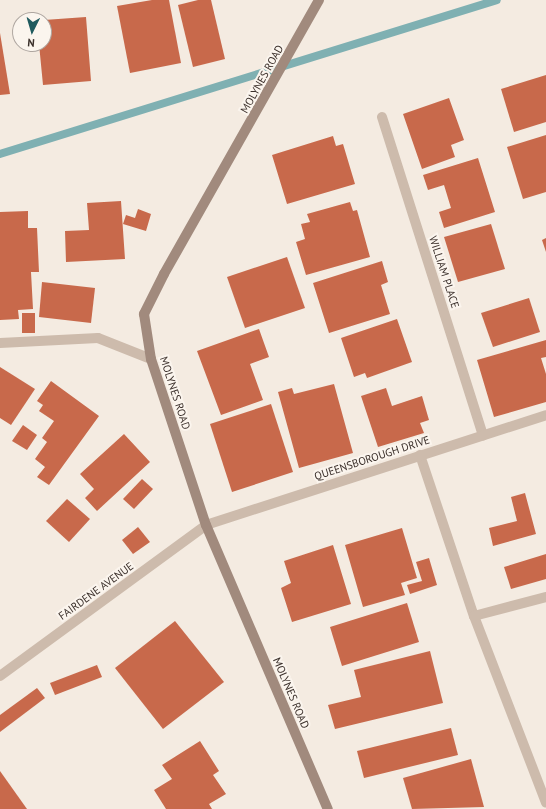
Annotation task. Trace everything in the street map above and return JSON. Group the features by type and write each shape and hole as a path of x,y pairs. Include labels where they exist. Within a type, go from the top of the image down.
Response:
{"main road":[{"name":"MOLYNES ROAD","path":"319,0 243,138 164,274 144,314 150,359 206,526 328,809"}],"street":[{"name":"WILLIAM PLACE","path":"382,117 483,435"},
{"path":"0,343 98,338 150,359"},
{"name":"QUEENSBOROUGH DRIVE","path":"206,526 546,415"},
{"path":"420,455 474,616 546,803"},
{"name":"FAIRDENE AVENUE","path":"0,676 206,526"},
{"path":"474,616 546,597"}],"building":[{"path":"152,0 169,0 181,63 130,73 117,6"},
{"path":"198,0 211,0 225,59 193,67 178,5"},
{"path":"86,17 91,81 43,85 40,52 52,52 52,19"},
{"path":"0,33 10,94 0,95"},
{"path":"546,75 546,122 514,132 501,89"},
{"path":"449,98 464,140 451,145 455,157 422,169 403,114"},
{"path":"546,135 546,192 523,199 507,147"},
{"path":"333,136 336,146 343,144 355,184 287,204 272,155"},
{"path":"478,158 495,212 444,228 439,212 451,208 444,185 428,190 423,175"},
{"path":"121,201 125,259 66,262 65,231 89,230 87,203"},
{"path":"350,202 353,211 357,210 370,257 306,275 296,242 305,239 301,224 310,222 307,214"},
{"path":"138,209 151,214 146,231 123,224 126,215 135,218"},
{"path":"28,211 28,228 37,228 39,272 31,272 33,309 18,310 19,319 0,320 0,212"},
{"path":"491,224 505,269 458,282 444,237"},
{"path":"546,238 546,252 542,240"},
{"path":"287,257 305,308 245,328 227,277"},
{"path":"382,261 388,282 381,285 390,314 329,333 313,283"},
{"path":"42,282 95,288 91,323 39,317"},
{"path":"529,298 540,332 493,347 481,313"},
{"path":"22,313 35,313 35,333 22,333"},
{"path":"397,319 412,362 367,378 365,373 354,377 341,338"},
{"path":"259,329 269,357 250,364 263,400 221,415 197,351"},
{"path":"546,340 546,357 541,358 546,374 546,402 494,417 477,360"},
{"path":"0,367 35,389 11,425 0,418"},
{"path":"51,381 99,416 49,485 37,477 45,467 35,459 47,442 42,438 54,421 39,411 43,405 37,401"},
{"path":"334,384 353,453 299,468 278,392 292,388 294,394"},
{"path":"386,388 392,406 422,396 429,420 420,423 424,433 378,447 361,396"},
{"path":"271,404 293,472 232,492 210,424"},
{"path":"23,425 37,435 27,450 12,441"},
{"path":"124,434 150,462 97,511 85,498 94,489 80,474"},
{"path":"142,479 153,489 134,509 123,499"},
{"path":"525,493 536,534 493,546 489,528 517,521 511,497"},
{"path":"67,499 90,519 69,542 46,521"},
{"path":"138,527 150,542 133,554 122,540"},
{"path":"402,528 417,578 401,583 405,595 363,607 345,545"},
{"path":"333,545 351,604 292,622 281,588 291,583 284,561"},
{"path":"546,554 546,579 511,589 504,567"},
{"path":"429,558 437,585 410,594 407,585 422,581 416,562"},
{"path":"407,603 419,642 342,666 330,627"},
{"path":"175,621 224,682 163,729 115,668"},
{"path":"430,651 443,703 335,729 328,705 361,697 354,670"},
{"path":"97,665 102,677 55,695 50,683"},
{"path":"37,688 45,698 0,732 0,715"},
{"path":"451,728 458,755 364,778 357,751"},
{"path":"200,741 219,771 213,775 226,794 209,804 212,809 166,809 154,790 172,779 162,765"},
{"path":"471,759 484,807 412,809 403,778"},
{"path":"0,771 27,809 0,809"}],"waterway":[{"path":"0,154 497,0"}]}
